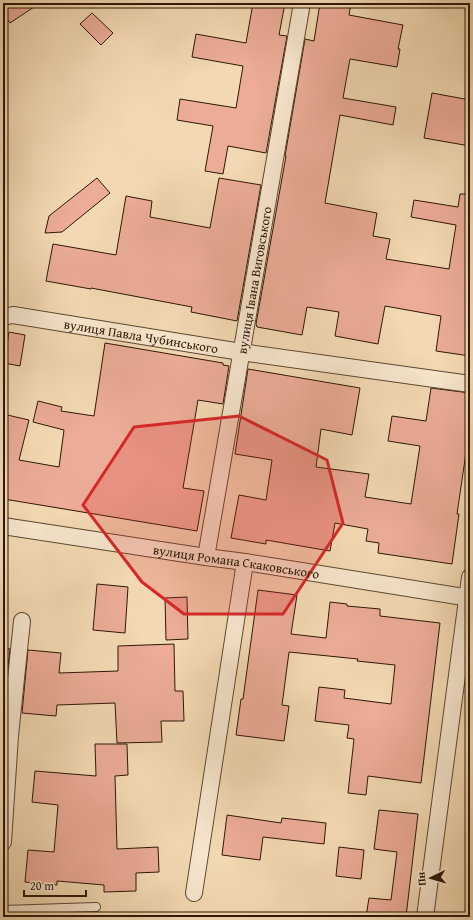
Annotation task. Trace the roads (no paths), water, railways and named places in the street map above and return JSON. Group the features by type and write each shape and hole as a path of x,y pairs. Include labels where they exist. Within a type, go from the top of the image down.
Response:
{"street":[{"name":"вулиця Івана Виговського","path":"206,557 302,3"},
{"name":"вулиця Павла Чубинського","path":"3,317 13,315 241,352 470,384"},
{"name":"вулиця Романа Скаковського","path":"3,526 245,562 468,598"},
{"path":"194,894 245,562"},
{"path":"425,917 470,576"},
{"path":"3,842 10,736 22,621"}],"lane":[{"path":"3,910 96,907"}]}
